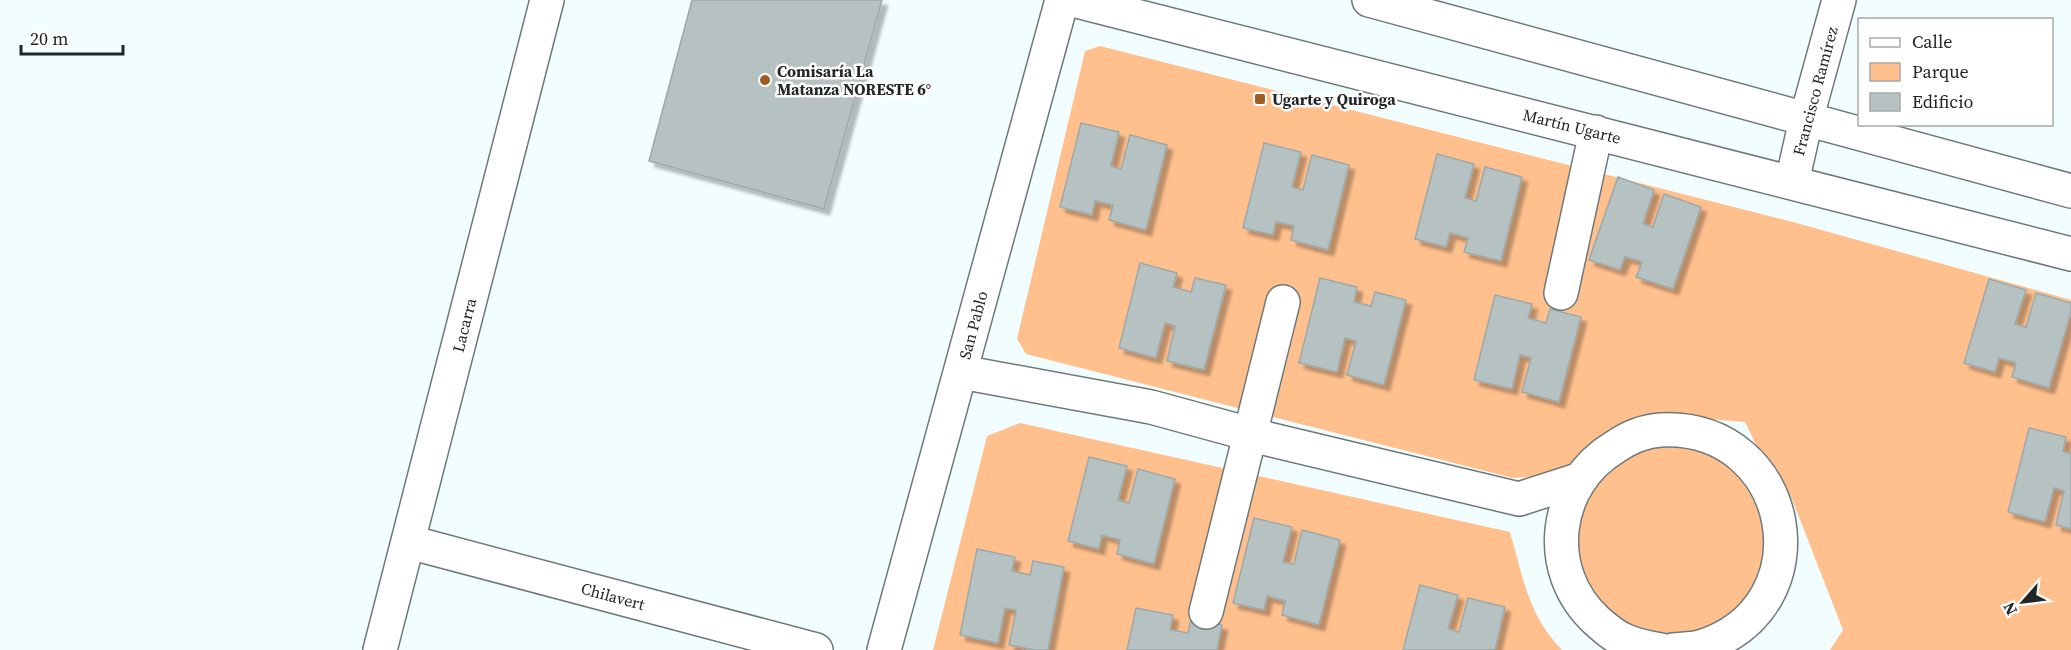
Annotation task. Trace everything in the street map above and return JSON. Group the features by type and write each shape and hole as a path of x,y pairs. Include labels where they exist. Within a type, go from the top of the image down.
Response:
{"street":[{"name":"Lacarra","path":"380,650 547,0"},
{"name":"San Pablo","path":"884,650 1062,0"},
{"name":"Martín Ugarte","path":"1073,0 2071,254"},
{"path":"1370,0 2071,191"},
{"name":"Francisco Ramírez","path":"1792,182 1806,120 1839,0"},
{"path":"1561,294 1596,132"},
{"path":"1206,612 1283,302"},
{"path":"961,372 1151,407 1250,434 1519,499 1540,520 1562,557"},
{"path":"1661,650 1645,648 1625,641 1607,630 1591,615 1577,598 1568,578 1562,557 1561,537 1563,518 1569,498 1578,480 1600,456 1628,438 1660,430 1693,432 1724,443 1750,463 1770,490 1780,521 1781,554 1772,586 1755,614 1729,634 1699,648 1673,650"},
{"path":"1519,499 1578,480"},
{"name":"Chilavert","path":"409,542 816,650"},
{"path":"1591,615 1607,650"}],"green space":[{"path":"1100,46 1793,222 2071,300 2071,650 1830,650 1843,630 1792,499 1759,451 1745,422 1695,418 1653,418 1567,475 1513,478 1026,354 1017,339 1085,51"},
{"path":"1020,423 1510,532 1523,580 1534,609 1541,623 1562,650 933,650 987,436"},
{"path":"1640,445 1710,446 1763,491 1768,585 1694,643 1631,635 1584,591 1574,522 1586,489"}],"building":[{"name":"Comisaría La Matanza NORESTE 6°","path":"692,0 882,0 824,209 649,161"},
{"path":"1081,123 1119,132 1111,166 1121,169 1130,135 1167,145 1146,230 1109,220 1113,205 1095,201 1092,215 1060,207"},
{"path":"1264,143 1301,152 1292,187 1303,190 1312,155 1349,165 1328,250 1291,240 1294,226 1276,222 1273,235 1243,228"},
{"path":"1437,154 1474,164 1465,198 1476,201 1485,167 1522,177 1501,261 1464,252 1468,238 1450,233 1446,247 1415,239"},
{"path":"1618,177 1654,190 1643,224 1653,227 1664,194 1701,207 1673,289 1636,277 1642,262 1625,257 1620,270 1589,260"},
{"path":"1140,263 1177,273 1173,287 1191,292 1195,278 1226,285 1204,370 1167,361 1175,326 1165,323 1156,358 1119,348"},
{"path":"1320,278 1357,287 1354,302 1371,306 1375,292 1406,300 1384,385 1347,375 1356,341 1345,338 1337,372 1299,363"},
{"path":"1989,279 2026,290 2015,324 2026,327 2036,293 2071,303 2071,312 2049,388 2012,377 2016,363 1999,358 1995,372 1964,363"},
{"path":"1495,295 1532,304 1528,318 1546,323 1550,309 1581,317 1559,402 1522,392 1531,358 1520,355 1512,389 1474,380"},
{"path":"2029,428 2066,437 2063,451 2071,454 2071,529 2056,525 2064,491 2054,488 2045,522 2008,512"},
{"path":"1089,457 1127,466 1118,500 1129,503 1138,469 1175,479 1154,564 1117,554 1120,540 1102,535 1099,549 1068,541"},
{"path":"1254,518 1292,527 1283,562 1294,564 1302,530 1340,540 1319,625 1282,615 1285,601 1267,596 1264,610 1233,603"},
{"path":"977,549 1015,557 1012,571 1030,575 1033,561 1064,567 1048,650 1009,645 1016,610 1005,608 998,643 960,635"},
{"path":"1420,585 1458,595 1448,629 1459,632 1468,598 1505,607 1495,650 1403,650"},
{"path":"1136,608 1173,615 1170,630 1188,633 1191,619 1222,625 1217,650 1127,650"}],"place":[{"name":"Comisaría La Matanza NORESTE 6°","path":"765,80"},
{"name":"Ugarte y Quiroga","path":"1260,99"}]}
